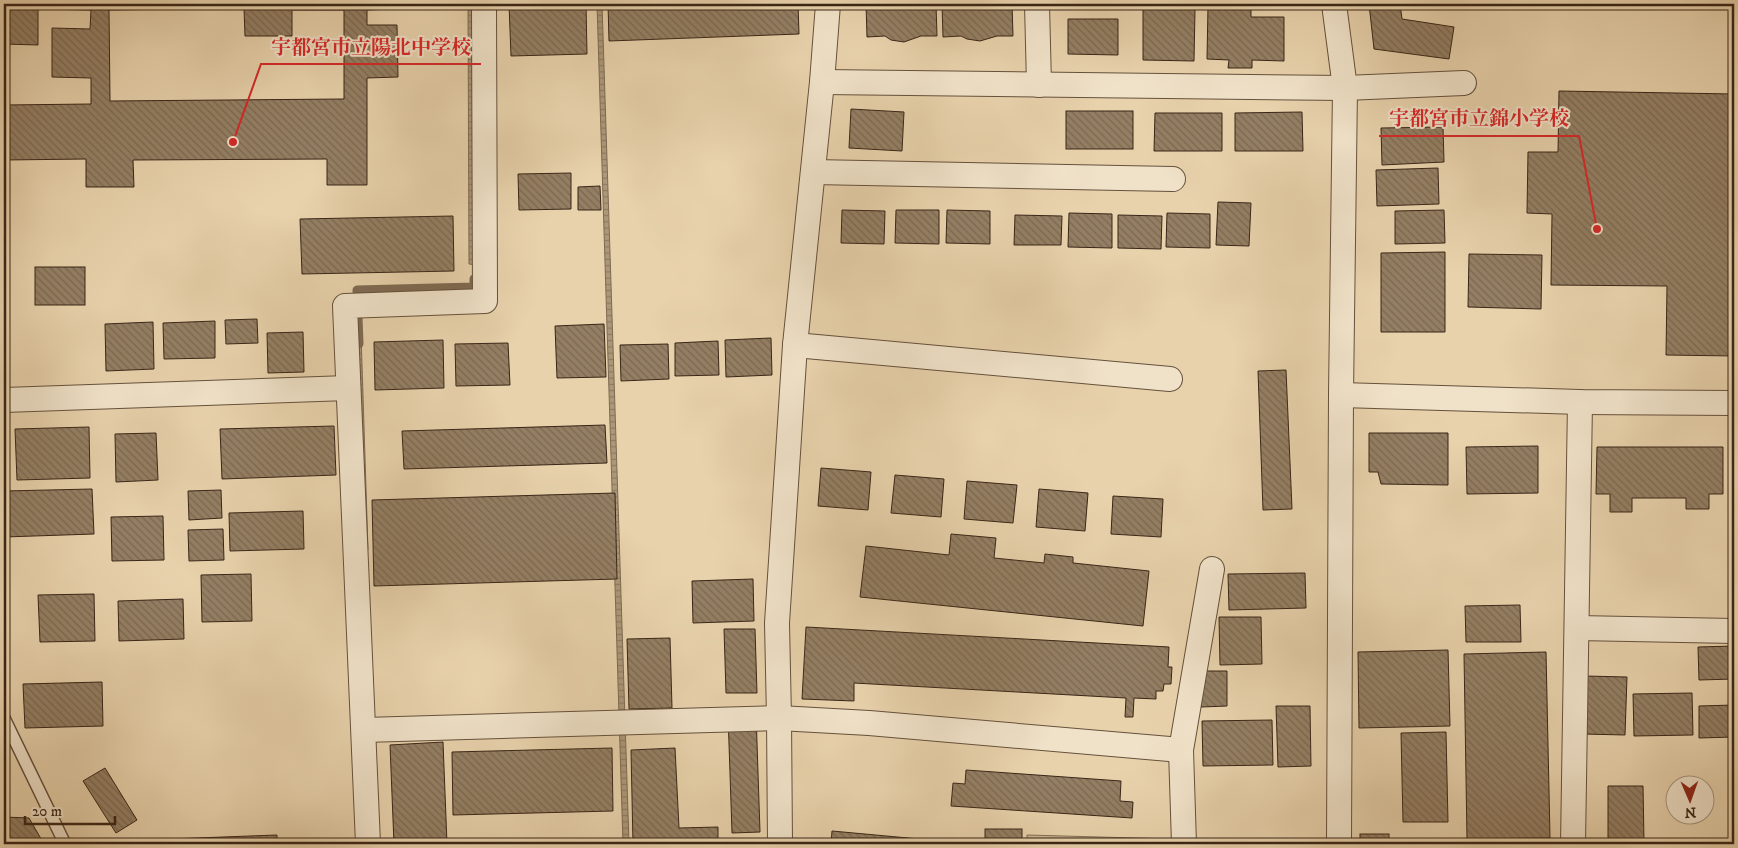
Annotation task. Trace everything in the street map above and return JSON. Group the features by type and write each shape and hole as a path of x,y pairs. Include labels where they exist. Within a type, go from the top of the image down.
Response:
{"street":[{"path":"368,844 345,306 485,301 484,4"},
{"path":"780,844 780,718 777,623 795,345 822,82 828,4"},
{"path":"1037,4 1038,85"},
{"path":"1334,4 1345,88 1341,395 1339,844"},
{"path":"822,82 1345,88 1464,83"},
{"path":"813,172 1173,179"},
{"path":"795,345 1170,379"},
{"path":"4,400 348,388"},
{"path":"1341,395 1580,402 1734,403"},
{"path":"1573,844 1580,402"},
{"path":"1184,844 1181,750 1212,569"},
{"path":"1576,628 1734,631"},
{"path":"364,730 780,718 869,723 1181,750"}],"lane":[{"path":"4,718 65,844"}],"green space":[{"path":"1027,835 1172,839 1172,844 1027,844"}],"shaded area":[{"path":"468,4 476,4 477,265 469,264"},
{"path":"597,4 602,4 629,844 623,844"},
{"path":"354,334 361,334 368,550 360,546"}],"building":[{"path":"4,4 392,4 392,9 367,10 367,25 397,25 398,77 367,78 367,185 327,185 327,159 133,160 134,187 86,187 86,159 4,160 4,105 91,104 91,78 52,77 52,28 90,29 91,10 38,9 38,45 4,44","holes":["244,8 245,36 292,36 292,10 344,10 344,99 110,101 109,10"]},
{"path":"509,4 586,4 587,54 511,56"},
{"path":"608,4 798,4 799,34 609,41"},
{"path":"866,4 936,4 937,36 921,36 904,42 891,40 885,36 867,37"},
{"path":"942,4 1012,4 1013,36 997,36 980,41 961,36 943,37"},
{"path":"1369,4 1400,4 1402,19 1454,27 1449,59 1374,49"},
{"path":"1208,6 1251,6 1251,17 1284,17 1284,61 1252,60 1252,68 1228,68 1229,60 1207,59"},
{"path":"1143,9 1195,9 1194,61 1143,60"},
{"path":"1068,19 1118,19 1118,55 1068,54"},
{"path":"1559,91 1734,94 1734,356 1666,355 1667,286 1551,285 1552,214 1527,213 1528,152 1558,152"},
{"path":"851,109 904,112 902,151 849,148"},
{"path":"1066,111 1133,111 1133,149 1066,149"},
{"path":"1302,112 1303,151 1235,151 1235,113"},
{"path":"1155,113 1222,113 1222,151 1154,151"},
{"path":"1443,127 1444,162 1382,165 1381,128"},
{"path":"1438,168 1439,204 1377,206 1376,170"},
{"path":"571,173 571,209 519,210 518,174"},
{"path":"600,186 601,210 578,210 578,187"},
{"path":"1218,202 1251,203 1249,246 1216,245"},
{"path":"842,210 885,211 884,244 841,243"},
{"path":"896,210 939,210 939,244 895,243"},
{"path":"947,210 990,211 990,244 946,243"},
{"path":"1444,210 1445,243 1395,244 1395,211"},
{"path":"1069,213 1112,214 1112,248 1068,247"},
{"path":"1167,213 1210,214 1210,248 1166,247"},
{"path":"1015,215 1062,216 1061,245 1014,245"},
{"path":"1118,215 1162,216 1161,249 1118,248"},
{"path":"453,216 454,271 302,274 300,219"},
{"path":"1445,252 1445,332 1381,332 1381,253"},
{"path":"1469,254 1542,255 1541,309 1468,307"},
{"path":"35,267 85,267 85,305 35,305"},
{"path":"257,319 258,343 226,344 225,320"},
{"path":"215,321 215,358 164,359 163,323"},
{"path":"153,322 154,369 106,371 105,324"},
{"path":"604,324 606,377 557,378 555,326"},
{"path":"303,332 304,372 268,373 267,333"},
{"path":"771,338 772,375 726,377 725,340"},
{"path":"443,340 444,388 375,390 374,342"},
{"path":"718,341 719,375 675,376 675,343"},
{"path":"508,343 510,385 456,386 455,344"},
{"path":"668,344 669,379 621,381 620,345"},
{"path":"1286,370 1292,509 1263,510 1258,371"},
{"path":"605,425 607,463 404,469 402,431"},
{"path":"334,426 336,475 222,479 220,429"},
{"path":"89,427 90,478 17,480 15,429"},
{"path":"156,433 158,480 116,482 115,434"},
{"path":"1369,433 1448,433 1448,485 1381,484 1378,472 1369,472"},
{"path":"6,443 7,480 4,480 4,444"},
{"path":"1538,446 1538,493 1467,494 1466,447"},
{"path":"1597,447 1723,447 1723,494 1709,494 1709,509 1686,509 1686,498 1632,498 1632,512 1610,512 1610,494 1596,494"},
{"path":"821,468 871,472 868,510 818,506"},
{"path":"895,475 944,479 941,517 891,513"},
{"path":"967,481 1017,485 1013,523 964,519"},
{"path":"92,489 94,534 4,537 4,491"},
{"path":"1039,489 1088,493 1085,531 1036,527"},
{"path":"221,490 222,518 189,520 188,491"},
{"path":"615,493 617,579 374,586 372,500"},
{"path":"1113,496 1163,499 1161,537 1111,534"},
{"path":"303,511 304,549 230,551 229,513"},
{"path":"163,516 164,560 112,561 111,517"},
{"path":"223,529 224,560 189,561 188,530"},
{"path":"951,534 996,538 994,558 1044,563 1045,554 1073,557 1073,563 1149,571 1143,626 860,597 866,546 949,555"},
{"path":"1305,573 1306,608 1229,610 1228,574"},
{"path":"251,574 252,621 202,622 201,575"},
{"path":"753,579 754,621 693,623 692,581"},
{"path":"94,594 95,641 40,642 38,595"},
{"path":"183,599 184,639 119,641 118,601"},
{"path":"1520,605 1521,642 1466,642 1465,606"},
{"path":"1219,617 1261,617 1262,664 1220,665"},
{"path":"806,627 1169,647 1168,667 1172,667 1171,684 1164,684 1163,691 1156,691 1156,699 1134,698 1133,717 1125,717 1126,698 854,683 854,701 802,699"},
{"path":"724,629 755,629 757,693 726,693"},
{"path":"670,638 672,708 629,709 627,639"},
{"path":"1734,646 1734,679 1699,680 1698,647"},
{"path":"1448,650 1450,726 1359,728 1358,652"},
{"path":"1546,652 1550,838 1467,839 1464,654"},
{"path":"1201,671 1227,671 1227,706 1201,707"},
{"path":"1585,676 1627,677 1625,735 1583,734"},
{"path":"102,682 103,726 25,728 23,684"},
{"path":"1692,693 1693,735 1634,736 1633,694"},
{"path":"1734,705 1734,737 1699,738 1699,706"},
{"path":"1276,706 1310,706 1311,766 1278,767"},
{"path":"756,713 760,832 732,833 728,714"},
{"path":"1272,720 1273,765 1203,766 1202,721"},
{"path":"1446,732 1448,822 1403,822 1401,733"},
{"path":"443,742 447,844 394,844 390,745"},
{"path":"612,748 613,811 453,815 452,752"},
{"path":"675,748 679,828 718,827 718,844 633,844 631,750"},
{"path":"105,768 137,820 116,833 83,781"},
{"path":"966,770 1121,781 1120,801 1133,802 1132,818 951,806 953,783 965,784"},
{"path":"1608,786 1643,786 1644,842 1608,842"},
{"path":"4,817 29,818 44,844 4,844"},
{"path":"985,829 1022,829 1022,844 985,844"},
{"path":"832,831 963,843 963,844 831,844"},
{"path":"1360,834 1389,834 1389,844 1360,844"},
{"path":"277,835 277,844 171,844 170,839"}],"waterway":[{"path":"359,344 357,290 474,287 474,279"}],"place":[{"name":"宇都宮市立陽北中学校","path":"233,142"},
{"name":"宇都宮市立錦小学校","path":"1597,229"}]}
